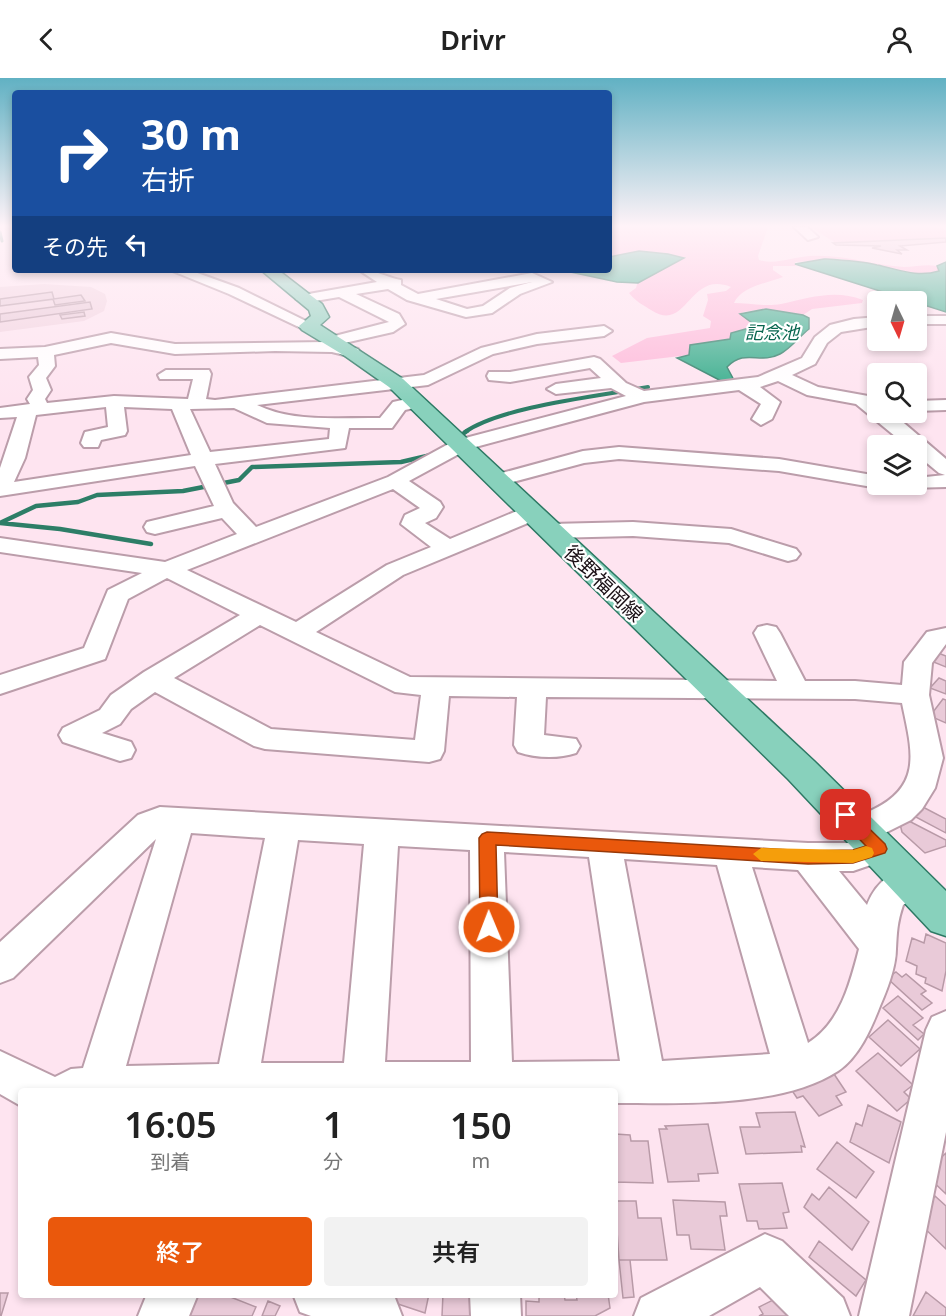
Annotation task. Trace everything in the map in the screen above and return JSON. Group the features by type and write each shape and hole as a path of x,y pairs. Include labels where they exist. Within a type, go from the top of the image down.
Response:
{"main road":[{"path":"286,285 316,308 320,317 309,326"},
{"name":"後野福岡線","path":"309,326 352,352 396,383 870,839 946,918"}],"street":[{"path":"217,285 309,326"},
{"path":"352,285 358,290"},
{"path":"303,299 387,285 412,297 466,313 487,310 515,291 536,285"},
{"path":"421,298 491,285"},
{"path":"333,341 388,329 397,324 394,317 342,293"},
{"path":"927,320 946,320"},
{"path":"0,685 95,653 117,595 167,569 255,537 395,481 461,445 642,397 745,386 779,375 809,361 816,344 834,328 867,322"},
{"path":"42,390 112,394 158,402 235,402 434,379 462,362 487,351 522,342 604,331"},
{"path":"0,338 17,337"},
{"path":"0,354 44,344 108,339 174,349 275,346 332,347 352,352"},
{"path":"42,390 38,377 47,366 44,344"},
{"path":"158,402 174,349"},
{"path":"503,377 594,362 623,389 642,397"},
{"path":"166,375 203,374 187,403 203,459 213,486 227,510 240,527 255,537"},
{"path":"779,375 813,391 852,398 867,406"},
{"path":"556,389 615,382"},
{"path":"745,386 771,402 766,415 761,419"},
{"path":"42,390 36,399 35,409 0,490 203,459 338,444 340,423"},
{"path":"0,413 35,409 112,394"},
{"path":"91,443 92,436 118,431 112,394"},
{"path":"235,402 267,417 385,424 399,406 416,402"},
{"path":"927,406 946,405"},
{"path":"892,423 946,469"},
{"path":"498,480 582,457 609,453 779,465 867,480"},
{"path":"395,481 432,507 428,513 413,520 412,524 446,547"},
{"path":"927,483 946,481"},
{"path":"155,527 227,510"},
{"path":"296,633 395,570 446,547 542,522 731,536 788,554"},
{"path":"0,545 167,569 405,686 717,692 855,690 915,695"},
{"path":"120,750 74,735 110,717 121,702 154,678 260,614"},
{"path":"767,633 795,690"},
{"path":"0,966 150,824 160,819 808,857 853,857 911,801 919,788 934,731 915,695 918,662 936,638 946,636"},
{"path":"154,678 180,695 265,739 349,747 429,751 436,687"},
{"path":"532,688 529,745 565,746"},
{"path":"84,1088 178,820"},
{"path":"236,1085 284,825"},
{"path":"363,1083 382,832"},
{"path":"487,838 491,1087"},
{"path":"604,845 622,938 644,1081"},
{"path":"730,852 795,1069"},
{"path":"122,1088 363,1083 491,1087 718,1079 788,1072 825,1057 851,1027 870,983 878,948 808,857"},
{"path":"876,943 888,896 911,882"},
{"path":"884,1316 946,1030"},
{"path":"0,1071 29,1088"},
{"path":"659,1316 765,1258 825,1316"},
{"path":"163,1316 171,1298"},
{"path":"329,1298 377,1316"},
{"path":"495,1298 496,1316"}],"shaded area":[{"path":"56,285 91,287 105,294 107,301 104,311 84,321 0,332 0,287"},
{"path":"637,285 714,285 697,293 673,314 663,315 636,301 629,293"},
{"path":"721,285 760,285 742,293 734,303 775,305 832,295 863,300 862,303 812,309 803,315 766,309 743,312 741,314 753,323 749,328 731,333 730,339 690,345 689,355 621,363 612,356 647,338 710,328 711,321 703,316 708,300 707,294 726,291 731,287"}],"water":[{"path":"860,285 946,285 946,312 927,306 927,291 880,291"},
{"name":"記念池","path":"766,309 803,315 809,318 809,329 780,354 766,358 740,358 734,361 727,367 735,382 725,383 677,358 689,355 690,345 730,339 731,333 749,328 752,323 740,314"}],"building":[{"path":"52,292 54,299 0,306 0,299"},
{"path":"81,295 85,301 55,305 53,299"},
{"path":"90,302 92,309 0,322 0,314"},
{"path":"84,312 85,316 62,319 60,315"},
{"path":"938,653 946,656 946,667 931,661"},
{"path":"939,678 946,681 946,694 930,688"},
{"path":"943,699 946,700 946,723 930,716"},
{"path":"919,805 946,819 946,833 912,815"},
{"path":"907,820 946,840 946,846 925,853 902,832 900,824"},
{"path":"926,934 946,943 946,971 942,991 925,983 926,978 916,974 917,966 906,961 912,938 924,943"},
{"path":"896,972 902,977 906,974 926,991 921,994 932,1003 922,1010 887,978"},
{"path":"898,996 923,1018 913,1025 924,1034 918,1040 883,1008"},
{"path":"888,1020 920,1049 901,1066 869,1037"},
{"path":"878,1053 913,1085 904,1092 911,1099 897,1111 856,1071"},
{"path":"832,1071 846,1092 836,1096 842,1105 819,1116 803,1096 797,1098 789,1086"},
{"path":"868,1105 901,1122 889,1163 850,1142 856,1123 862,1126"},
{"path":"795,1112 805,1147 801,1146 802,1152 746,1154 740,1127 760,1127 756,1113"},
{"path":"708,1124 718,1173 698,1174 699,1181 668,1182 659,1129 667,1129 665,1126"},
{"path":"618,1134 630,1135 631,1141 648,1141 653,1183 618,1182"},
{"path":"837,1142 874,1172 856,1198 817,1169"},
{"path":"946,1153 946,1194 924,1173"},
{"path":"782,1183 789,1212 783,1213 787,1228 759,1229 757,1221 747,1221 739,1184"},
{"path":"829,1187 869,1222 852,1250 804,1207 812,1194 819,1200"},
{"path":"935,1196 946,1206 946,1249 915,1219"},
{"path":"673,1200 725,1202 727,1216 720,1216 725,1250 691,1249 689,1235 677,1235"},
{"path":"618,1201 636,1201 638,1218 661,1218 667,1260 619,1260"},
{"path":"819,1241 866,1280 856,1296 809,1257"},
{"path":"619,1260 630,1260 634,1297 623,1298"},
{"path":"926,1292 946,1308 946,1316 913,1316"},
{"path":"0,1293 8,1293 1,1316 0,1316"},
{"path":"779,1297 815,1316 759,1316 763,1314 759,1307"},
{"path":"194,1298 233,1298 256,1307 252,1316 187,1316"},
{"path":"380,1298 428,1298 425,1313"},
{"path":"443,1298 491,1298 492,1316 442,1316"},
{"path":"539,1298 577,1300 577,1298 609,1298 610,1308 595,1316 526,1316 526,1301 539,1302"},
{"path":"268,1301 280,1306 275,1316 262,1316"}],"waterway":[{"path":"465,432 503,415 527,409 648,387"},
{"path":"457,438 467,431"},
{"path":"151,544 60,529 0,523 36,506 78,502 97,495 183,491 239,480 252,467 401,462 431,455"}],"slow traffic":[{"path":"761,854 853,857 866,853"}],"route":[{"path":"489,927 487,838 808,857 853,857 879,849 846,815"}]}
